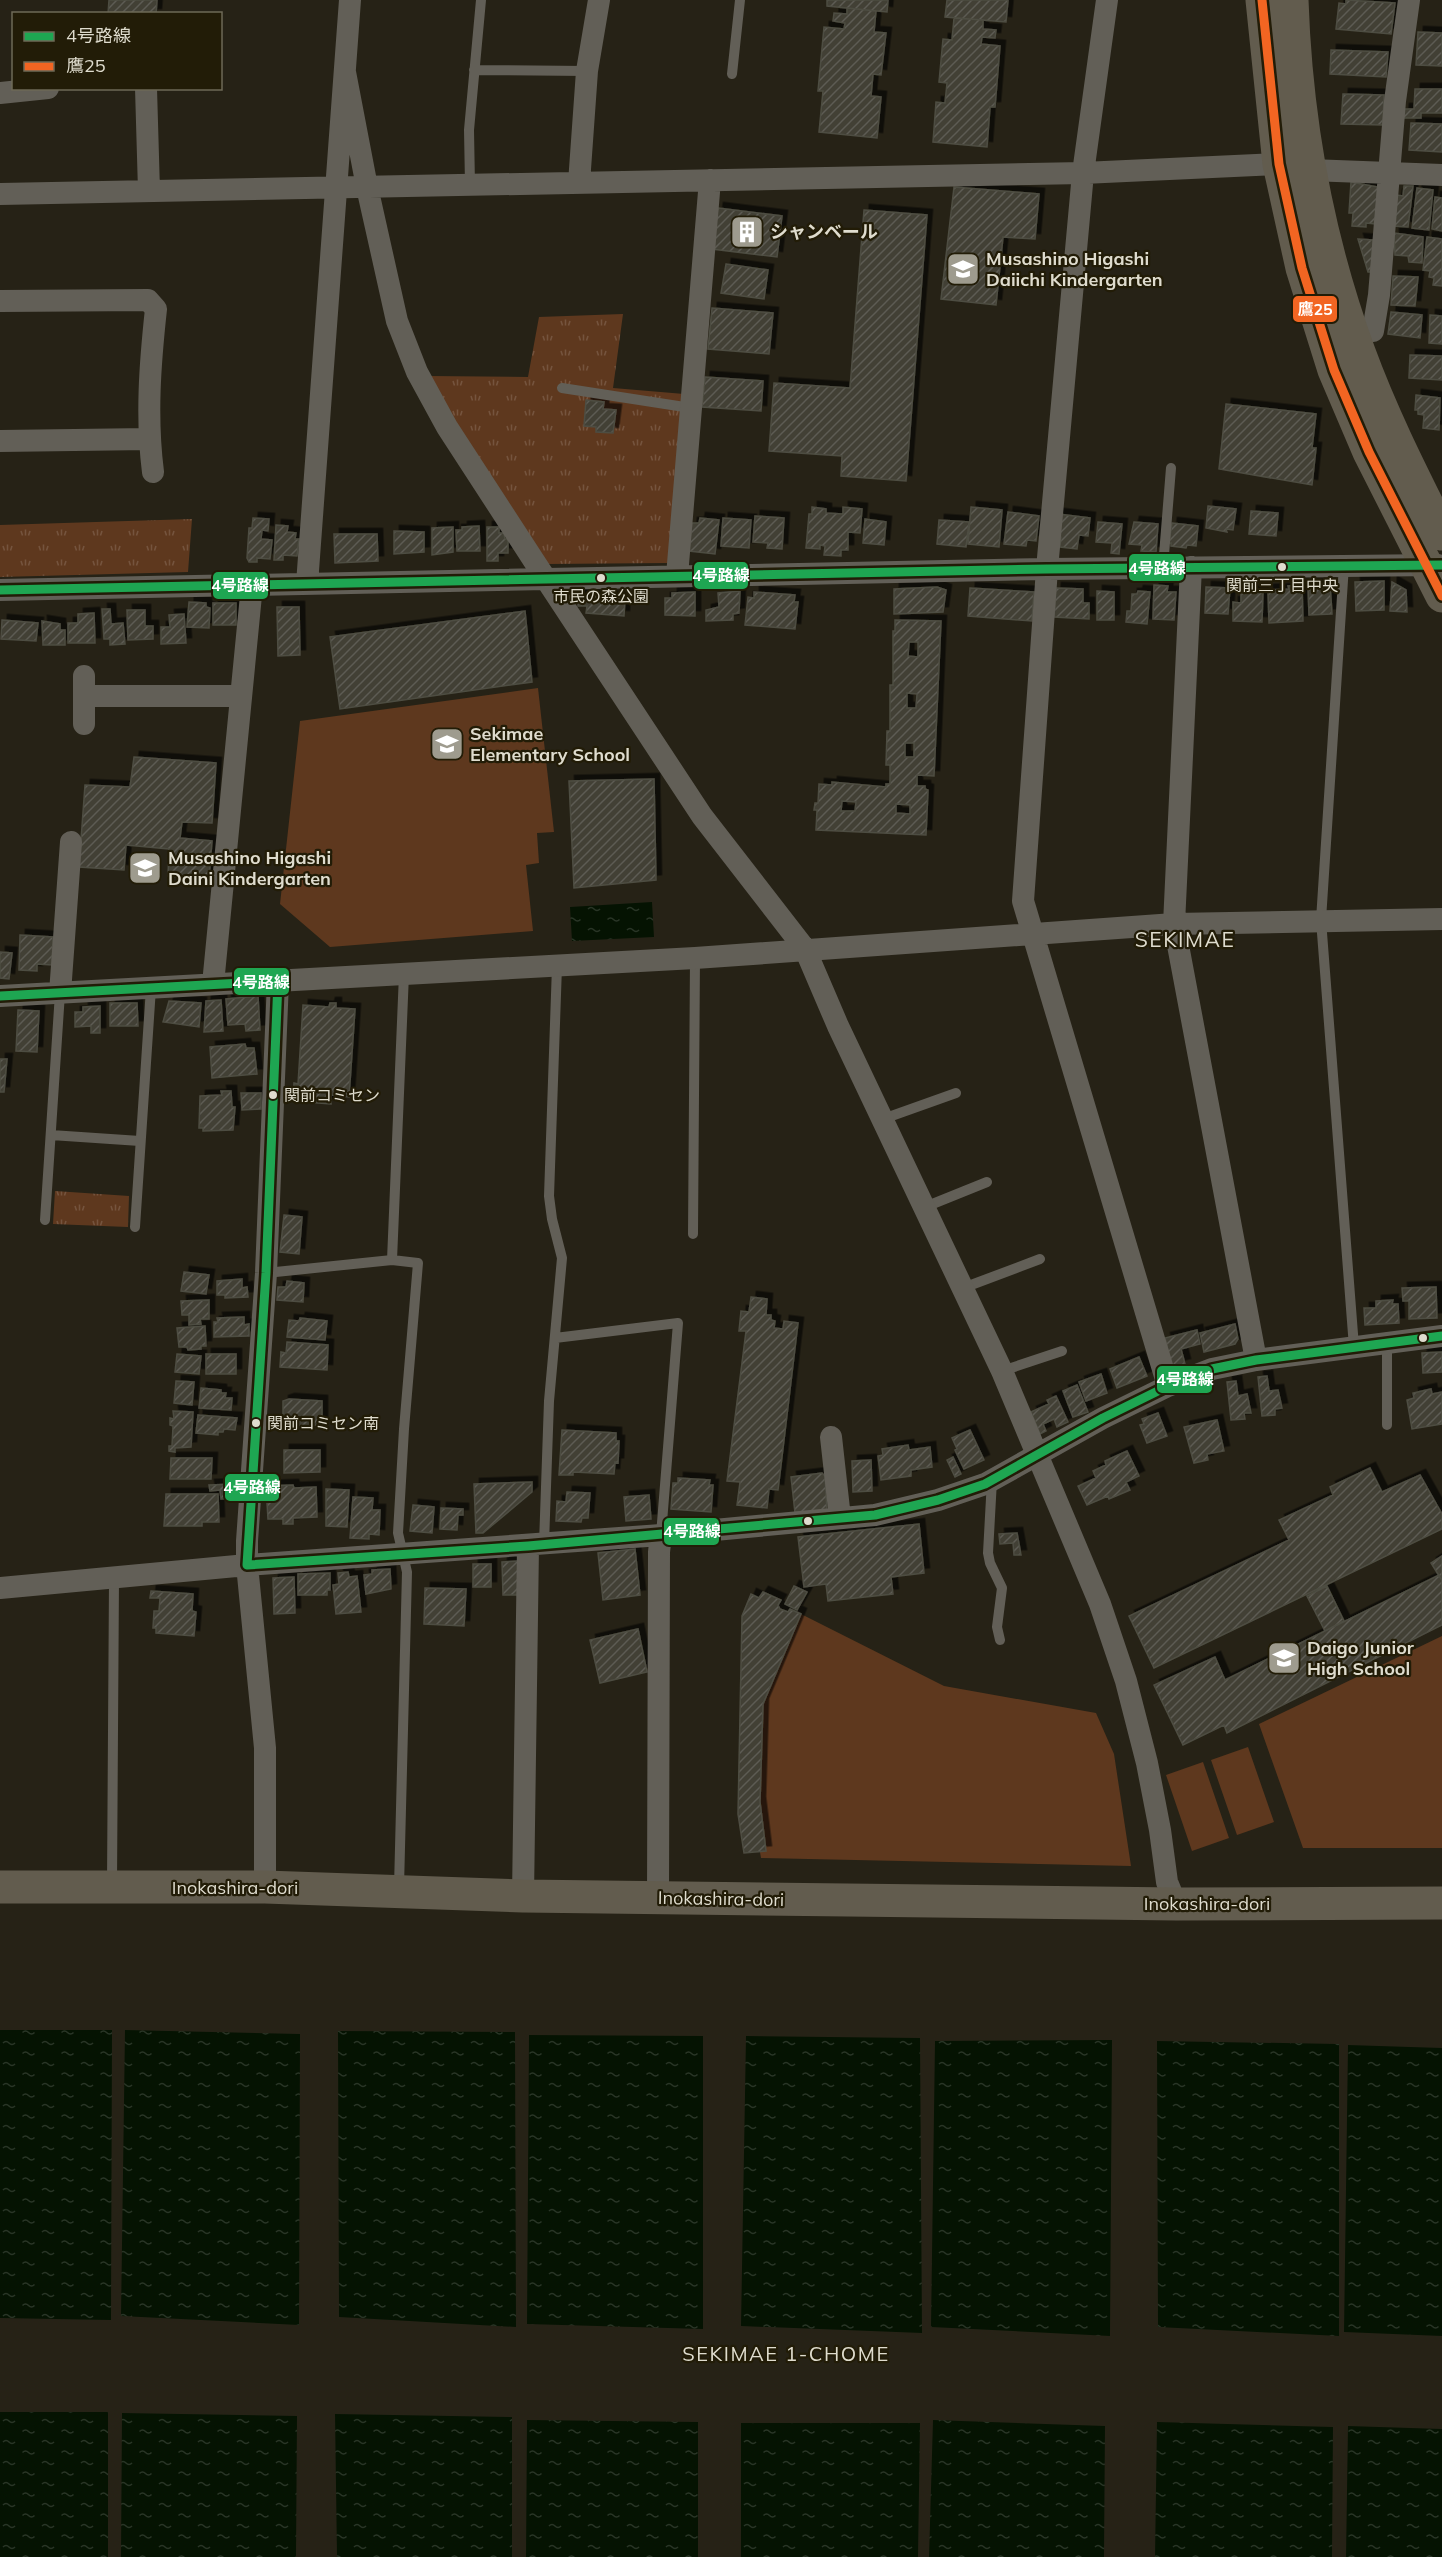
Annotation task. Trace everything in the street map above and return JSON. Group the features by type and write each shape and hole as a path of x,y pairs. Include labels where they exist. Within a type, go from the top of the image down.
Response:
{"main road":[{"path":"1262,0 1294,167 1302,268 1334,370 1369,452 1434,565 1442,596"},
{"path":"1292,0 1297,82 1294,167 1335,278 1358,351 1399,449 1442,534"},
{"name":"Inokashira-dori","path":"0,1887 265,1887 523,1896 1176,1904 1442,1903"}],"street":[{"path":"307,584 350,0"},
{"path":"579,183 587,71 599,0"},
{"path":"1107,0 1083,173 1047,568 1023,901 1168,1386"},
{"path":"1373,331 1379,295 1388,173 1409,0"},
{"path":"345,72 367,187 397,321 417,372 447,426 702,816 805,949 838,1026 1002,1371 1100,1604 1126,1681 1147,1763 1167,1882 1176,1904"},
{"path":"0,93 29,90"},
{"path":"146,90 149,191"},
{"path":"0,194 1294,167 1442,175"},
{"path":"677,576 710,180"},
{"path":"0,301 148,300 156,309 148,382 148,439 153,472"},
{"path":"0,441 148,439"},
{"path":"0,590 1047,568 1434,565"},
{"path":"1191,567 1174,924 1256,1360"},
{"path":"213,984 252,585"},
{"path":"84,724 84,686 241,696"},
{"path":"60,993 71,842"},
{"path":"0,996 695,958 1174,924 1442,919"},
{"path":"265,1887 265,1748 247,1565 266,1273 278,981"},
{"path":"0,1588 247,1565 662,1535 875,1515 938,1500 992,1480 1103,1418 1168,1386 1212,1369 1256,1360 1442,1336"},
{"path":"831,1437 840,1518"},
{"path":"658,1898 659,1552 662,1535"},
{"path":"523,1896 536,1545"}],"lane":[{"path":"470,184 469,130 481,0"},
{"path":"732,74 740,0"},
{"path":"474,70 587,71"},
{"path":"562,388 691,408"},
{"path":"1163,567 1171,468"},
{"path":"1344,564 1321,920 1354,1347"},
{"path":"693,1234 695,958"},
{"path":"536,1545 562,1258 549,1196 557,966"},
{"path":"392,1260 404,974"},
{"path":"135,1227 151,988"},
{"path":"45,1220 60,993"},
{"path":"883,1119 956,1093"},
{"path":"51,1135 140,1141"},
{"path":"925,1207 987,1182"},
{"path":"963,1288 1041,1259"},
{"path":"266,1273 392,1260 418,1263 398,1533 407,1572 399,1891"},
{"path":"555,1338 678,1323 662,1535"},
{"path":"1387,1342 1387,1425"},
{"path":"1002,1371 1062,1351"},
{"path":"992,1480 988,1553 990,1563 1002,1588 997,1627 1000,1640"},
{"path":"112,1888 114,1579"}],"green space":[{"path":"623,314 613,388 684,394 669,563 545,564 426,376 528,377 539,317"},
{"path":"192,519 188,572 0,577 0,525"},
{"path":"538,688 554,832 537,833 539,863 526,865 533,931 330,947 280,904 300,721"},
{"path":"55,1191 129,1196 128,1227 53,1224"},
{"path":"801,1614 944,1686 1096,1713 1114,1754 1131,1866 761,1858 760,1852 766,1850 760,1802 763,1704"},
{"path":"1442,1636 1442,1848 1303,1848 1259,1724"},
{"path":"1248,1747 1274,1822 1237,1835 1211,1760"},
{"path":"1203,1762 1229,1838 1192,1851 1166,1775"}],"water":[{"path":"652,902 654,937 572,941 570,907"},
{"path":"0,2030 112,2030 111,2320 0,2318"},
{"path":"125,2030 300,2034 299,2325 121,2316"},
{"path":"338,2031 515,2032 516,2327 339,2317"},
{"path":"529,2035 703,2036 703,2329 527,2324"},
{"path":"746,2036 920,2038 922,2333 741,2326"},
{"path":"1112,2040 1110,2336 931,2327 935,2041"},
{"path":"1157,2041 1339,2044 1339,2336 1158,2327"},
{"path":"1348,2045 1442,2048 1442,2336 1344,2332"},
{"path":"0,2412 108,2412 108,2557 0,2557"},
{"path":"122,2413 297,2416 296,2557 121,2557"},
{"path":"335,2414 512,2417 512,2557 337,2557"},
{"path":"527,2420 698,2422 698,2557 526,2557"},
{"path":"933,2420 1105,2426 1104,2557 929,2557"},
{"path":"1157,2422 1333,2427 1332,2557 1155,2557"},
{"path":"741,2423 920,2423 918,2557 741,2557"},
{"path":"1348,2426 1442,2429 1442,2557 1346,2557"}],"building":[{"path":"109,0 157,0 156,12 108,12"},
{"path":"827,0 888,0 887,12 827,6"},
{"path":"947,0 1008,0 1006,22 945,17"},
{"path":"1346,0 1395,3 1391,34 1336,29 1339,3 1346,4"},
{"path":"847,8 876,11 874,32 886,33 881,75 873,74 871,96 881,97 877,138 819,132 823,91 818,91 824,27 844,29 845,23 833,21 834,13 847,14"},
{"path":"954,18 983,20 983,29 996,30 995,38 982,37 981,44 1000,46 995,107 990,107 987,147 933,142 936,102 945,103 947,83 939,82 943,39 952,40"},
{"path":"1418,32 1442,33 1442,66 1416,65"},
{"path":"1331,50 1388,52 1386,77 1330,74"},
{"path":"1415,89 1442,89 1442,113 1421,113 1421,118 1403,118 1404,109 1414,109"},
{"path":"1343,94 1384,95 1383,125 1341,124"},
{"path":"1411,123 1442,124 1442,152 1409,150"},
{"path":"1351,182 1378,187 1375,224 1366,223 1366,227 1352,226 1353,213 1349,213"},
{"path":"1404,186 1413,186 1408,227 1393,226 1397,195 1403,196"},
{"path":"954,187 1039,194 1035,239 1003,237 996,305 941,299"},
{"path":"1417,188 1433,190 1429,230 1412,228"},
{"path":"1435,197 1442,198 1442,231 1432,229"},
{"name":"シャンベール","path":"718,208 782,216 777,257 712,249"},
{"path":"864,210 927,215 906,481 841,476 842,456 769,451 774,383 850,388"},
{"path":"1394,233 1423,237 1422,263 1409,262 1408,256 1395,255"},
{"path":"1427,237 1442,239 1442,286 1433,285 1434,278 1429,277 1430,271 1423,270"},
{"path":"1358,239 1373,240 1371,272 1368,272"},
{"path":"726,264 768,270 764,299 721,293"},
{"path":"1393,276 1418,277 1415,306 1391,305"},
{"path":"712,308 773,313 769,354 708,349"},
{"path":"1391,312 1422,315 1420,338 1388,334"},
{"path":"1430,315 1442,316 1442,344 1429,343"},
{"path":"1410,355 1442,356 1442,380 1409,378"},
{"path":"705,377 763,381 761,411 702,407"},
{"path":"1416,395 1440,398 1439,430 1423,428 1424,415 1418,414 1418,410 1415,410"},
{"path":"586,400 604,402 603,409 616,410 613,433 596,432 596,427 584,426"},
{"path":"1226,404 1316,414 1312,448 1316,448 1312,485 1219,469"},
{"path":"1208,506 1236,509 1233,530 1226,529 1227,532 1206,528"},
{"path":"812,507 826,509 826,513 843,514 843,507 862,509 860,533 848,532 848,550 841,550 841,556 824,555 825,546 820,545 820,549 806,548 809,514 812,514"},
{"path":"971,507 1002,510 999,547 968,544"},
{"path":"1251,511 1278,513 1276,536 1249,534"},
{"path":"1008,512 1039,516 1036,541 1027,540 1026,546 1004,544"},
{"path":"1058,514 1090,518 1088,536 1079,535 1077,549 1060,547 1061,537 1055,536"},
{"path":"755,516 784,518 782,549 767,548 768,543 753,542"},
{"path":"253,518 269,519 268,531 262,530 261,539 272,540 270,559 257,558 257,562 249,562 247,558 249,528 252,528"},
{"path":"700,518 719,520 715,554 689,551 692,523 699,523"},
{"path":"723,518 751,520 749,548 721,546"},
{"path":"865,519 886,522 884,545 863,543"},
{"path":"939,520 969,522 966,547 937,544"},
{"path":"1098,522 1122,524 1119,554 1111,553 1112,543 1096,542"},
{"path":"1134,522 1158,524 1156,552 1141,551 1142,545 1129,544"},
{"path":"1172,523 1198,526 1196,546 1187,545 1186,548 1171,546 1169,543"},
{"path":"276,525 288,526 287,532 296,533 295,539 299,539 297,556 283,555 283,560 274,560"},
{"path":"479,526 480,551 457,551 456,530 462,530 462,527"},
{"path":"453,527 453,552 432,555 432,528"},
{"path":"487,527 499,527 499,533 504,533 505,539 508,539 508,553 498,553 498,561 487,561"},
{"path":"394,531 424,532 424,552 394,554"},
{"path":"334,534 377,534 378,561 335,563"},
{"path":"1384,581 1384,610 1356,611 1355,582"},
{"path":"1392,582 1406,590 1407,612 1390,611"},
{"path":"1330,584 1332,614 1309,615 1308,585"},
{"path":"1154,585 1168,586 1167,592 1176,592 1174,620 1153,619"},
{"path":"1302,585 1303,621 1269,623 1268,590 1289,589 1288,586"},
{"path":"937,587 946,590 943,612 894,614 894,589"},
{"path":"1206,587 1230,588 1228,614 1205,613"},
{"path":"970,588 1034,592 1032,621 968,616"},
{"path":"1056,588 1083,589 1083,603 1089,603 1089,619 1054,617"},
{"path":"740,591 739,613 733,614 733,620 706,621 706,610 719,607 718,593"},
{"path":"1097,591 1114,592 1114,620 1097,620"},
{"path":"1138,591 1150,592 1147,624 1126,622 1127,611 1131,611 1132,594 1137,594"},
{"path":"695,592 695,616 665,615 665,598 672,598 672,593"},
{"path":"754,592 795,595 794,602 798,602 795,629 745,625 748,597 754,598"},
{"path":"1241,592 1263,592 1262,622 1233,621 1233,602 1241,603"},
{"path":"579,595 625,598 624,616 586,613 587,606 578,606"},
{"path":"189,602 206,603 206,607 210,608 209,628 187,627"},
{"path":"213,603 236,603 236,625 213,625"},
{"path":"277,607 299,607 300,655 278,656"},
{"path":"102,609 110,609 111,624 123,623 125,644 110,645 110,639 104,639"},
{"path":"127,610 145,610 145,626 153,626 153,639 128,640"},
{"path":"525,611 532,682 340,709 330,637"},
{"path":"94,613 95,643 68,643 68,623 78,623 78,614"},
{"path":"184,614 186,643 161,644 161,627 170,627 169,615"},
{"path":"2,620 38,623 36,641 1,639"},
{"path":"895,620 941,621 934,776 917,775 917,786 925,786 928,790 926,835 816,830 817,810 814,810 815,803 818,803 819,784 832,785 832,782 886,787 886,784 890,784 890,765 886,765 887,731 890,731 890,685 893,685 893,631 895,631","holes":["909,642 918,642 918,657 908,656","907,693 917,694 916,708 907,708","905,743 914,743 914,757 905,757","842,801 856,802 855,811 841,811","896,804 910,805 910,814 896,813"]},
{"path":"42,621 60,624 60,630 65,630 65,645 43,645"},
{"path":"134,757 216,763 212,823 182,822 180,838 212,841 209,879 168,876 169,849 126,845 124,870 79,867 85,785 130,787"},
{"path":"654,779 656,880 574,888 569,781"},
{"path":"20,935 53,937 52,965 37,964 37,971 19,970"},
{"path":"0,952 12,953 9,979 0,978"},
{"path":"258,996 260,1030 246,1031 245,1024 228,1025 226,999"},
{"path":"221,1000 223,1031 204,1032 206,1001"},
{"path":"169,1001 201,1003 199,1027 163,1022"},
{"path":"110,1003 137,1003 138,1026 110,1026"},
{"path":"330,1003 336,1003 336,1008 355,1009 349,1097 331,1095 331,1104 293,1101 294,1083 298,1084 303,1005 329,1007"},
{"path":"100,1006 100,1033 91,1033 91,1026 75,1027 75,1012 83,1012 83,1007"},
{"path":"18,1010 39,1011 37,1052 16,1051"},
{"path":"245,1044 246,1048 254,1048 257,1074 212,1078 210,1047"},
{"path":"0,1059 7,1059 4,1092 0,1092"},
{"path":"221,1091 231,1091 232,1107 235,1107 233,1130 203,1131 203,1128 199,1128 200,1096 222,1095"},
{"path":"241,1093 261,1093 261,1109 242,1110"},
{"path":"284,1215 302,1217 299,1254 280,1252"},
{"path":"184,1272 209,1275 206,1294 181,1291"},
{"path":"242,1279 242,1288 247,1287 248,1297 225,1298 225,1295 217,1295 217,1281"},
{"path":"287,1281 304,1283 303,1302 277,1300 278,1287 286,1287"},
{"path":"1436,1287 1437,1318 1409,1319 1409,1301 1403,1301 1402,1288"},
{"path":"751,1297 767,1299 766,1315 771,1315 771,1320 775,1321 774,1328 783,1329 784,1321 798,1323 778,1490 769,1489 767,1508 737,1505 740,1482 727,1481 746,1331 739,1331 741,1311 749,1312"},
{"path":"209,1300 209,1319 200,1319 201,1324 189,1325 189,1315 182,1315 181,1301"},
{"path":"1393,1300 1392,1304 1398,1304 1399,1323 1365,1325 1364,1308 1376,1308 1376,1301"},
{"path":"244,1317 244,1325 249,1324 249,1336 214,1337 214,1322 218,1322 217,1318"},
{"path":"300,1318 327,1321 325,1340 287,1337 289,1320 299,1321"},
{"path":"1235,1324 1238,1339 1235,1344 1204,1352 1200,1333"},
{"path":"205,1326 206,1346 201,1346 201,1349 188,1350 187,1347 179,1347 177,1328"},
{"path":"1197,1330 1200,1344 1181,1349 1185,1364 1172,1367 1165,1338"},
{"path":"287,1342 328,1345 327,1370 280,1367 281,1352 286,1353"},
{"path":"1442,1352 1442,1372 1423,1373 1422,1353"},
{"path":"177,1354 201,1356 199,1374 175,1372"},
{"path":"206,1354 236,1354 236,1374 206,1374"},
{"path":"1139,1357 1147,1376 1117,1388 1110,1369"},
{"path":"1101,1374 1107,1393 1086,1401 1079,1382"},
{"path":"1267,1376 1269,1391 1278,1390 1282,1408 1275,1409 1275,1415 1262,1416 1258,1377"},
{"path":"176,1381 194,1382 192,1405 174,1403"},
{"path":"1236,1381 1238,1396 1247,1394 1251,1413 1244,1413 1245,1419 1231,1420 1227,1382"},
{"path":"1077,1385 1088,1412 1073,1417 1063,1391"},
{"path":"201,1388 221,1390 221,1393 226,1393 225,1398 232,1398 231,1410 199,1408"},
{"path":"1431,1389 1432,1394 1442,1392 1442,1424 1412,1429 1407,1400 1414,1398 1413,1393"},
{"path":"1056,1396 1068,1422 1057,1427 1054,1419 1043,1424 1046,1431 1040,1434 1031,1412 1049,1404 1047,1400"},
{"path":"289,1399 322,1401 322,1425 283,1426 283,1401"},
{"path":"173,1411 193,1412 191,1447 175,1448 175,1452 169,1451 169,1446 172,1446 173,1426 170,1425 170,1418 174,1419"},
{"path":"1158,1413 1167,1436 1147,1443 1140,1425 1144,1424 1142,1419"},
{"path":"198,1415 237,1418 235,1430 224,1429 223,1432 218,1432 218,1435 196,1433"},
{"path":"1217,1420 1224,1451 1207,1454 1208,1460 1194,1463 1184,1427"},
{"path":"562,1430 616,1433 616,1441 619,1441 618,1463 615,1462 614,1474 573,1472 573,1475 559,1475"},
{"path":"970,1430 984,1460 964,1469 952,1438"},
{"path":"908,1445 909,1450 930,1447 932,1467 911,1470 911,1476 881,1480 878,1456 883,1455 882,1449"},
{"path":"284,1450 320,1450 320,1472 284,1473"},
{"path":"1127,1451 1139,1476 1126,1482 1130,1490 1087,1505 1078,1486 1096,1478 1093,1471 1106,1465 1105,1461"},
{"path":"953,1457 961,1474 955,1477 947,1460"},
{"path":"171,1458 212,1458 211,1479 170,1479"},
{"path":"871,1460 872,1491 853,1492 852,1461"},
{"path":"1370,1468 1382,1492 1420,1475 1442,1514 1442,1529 1154,1668 1129,1616 1289,1540 1279,1520 1333,1495 1330,1487"},
{"path":"822,1473 825,1476 827,1510 795,1513 791,1477"},
{"path":"678,1478 710,1480 709,1485 713,1485 711,1512 671,1509 673,1483 678,1483"},
{"path":"532,1482 532,1492 483,1533 476,1533 474,1484"},
{"path":"239,1484 239,1495 234,1495 234,1498 221,1499 220,1490 210,1491 209,1485"},
{"path":"293,1485 294,1488 316,1487 317,1517 293,1518 293,1524 283,1524 283,1519 268,1519 266,1486"},
{"path":"326,1489 349,1490 347,1527 326,1526"},
{"path":"567,1492 590,1493 588,1518 582,1518 581,1522 556,1521 557,1501 566,1502"},
{"path":"166,1494 218,1494 219,1522 202,1522 202,1526 164,1526"},
{"path":"649,1495 651,1519 626,1521 624,1497"},
{"path":"353,1497 373,1498 372,1510 380,1510 379,1535 369,1534 369,1539 350,1538"},
{"path":"413,1505 434,1507 432,1533 410,1531"},
{"path":"441,1508 463,1509 463,1515 458,1515 457,1530 440,1529"},
{"path":"919,1524 924,1573 891,1577 893,1594 828,1601 826,1584 804,1587 798,1537"},
{"path":"1017,1533 1021,1555 1014,1555 1013,1543 1000,1544 999,1534"},
{"path":"635,1549 640,1595 603,1600 598,1553"},
{"path":"1442,1556 1442,1579 1441,1579 1431,1563"},
{"path":"518,1561 518,1595 503,1595 502,1562"},
{"path":"473,1564 491,1564 491,1587 473,1587"},
{"path":"390,1569 391,1589 366,1594 364,1575 372,1574 372,1570"},
{"path":"348,1572 349,1577 357,1576 361,1612 336,1614 333,1585 339,1584 338,1573"},
{"path":"330,1573 330,1590 327,1590 327,1595 298,1595 298,1574"},
{"path":"1439,1575 1442,1581 1442,1625 1227,1733 1224,1725 1183,1745 1154,1685 1215,1657 1225,1680"},
{"path":"294,1577 295,1613 274,1614 273,1578"},
{"path":"794,1586 807,1592 797,1610 785,1604"},
{"path":"1327,1586 1344,1621 1325,1631 1307,1596"},
{"path":"425,1588 466,1589 464,1626 424,1624"},
{"path":"151,1591 193,1594 192,1611 196,1612 194,1636 156,1633 156,1628 153,1628 154,1611 159,1611 160,1598 150,1598"},
{"path":"763,1592 781,1600 778,1605 780,1609 788,1612 790,1609 801,1614 763,1704 760,1802 766,1851 744,1853 738,1814 742,1616 751,1594 759,1598"},
{"path":"638,1629 647,1672 600,1683 590,1640"}],"transit line":[{"name":"鷹25","path":"1262,0 1279,164 1302,268 1334,370 1369,452 1442,596"},
{"name":"4号路線","path":"0,590 1047,569 1442,565"},
{"name":"4号路線","path":"0,996 278,981 266,1273 247,1565 528,1546 875,1515 938,1500 985,1484 1103,1418 1168,1386 1212,1369 1256,1360 1442,1336"}],"place":[{"name":"シャンベール","path":"747,232"},
{"name":"Musashino Higashi Daiichi Kindergarten","path":"963,269"},
{"name":"関前三丁目中央","path":"1282,567"},
{"name":"市民の森公園","path":"601,578"},
{"name":"Sekimae Elementary School","path":"447,744"},
{"name":"Musashino Higashi Daini Kindergarten","path":"145,868"},
{"name":"関前コミセン","path":"273,1095"},
{"name":"関前コミセン南","path":"256,1423"},
{"name":"Daigo Junior High School","path":"1284,1658"}],"district":[{"name":"SEKIMAE","path":"1185,940"},
{"name":"SEKIMAE 1-CHOME","path":"786,2354"}]}
